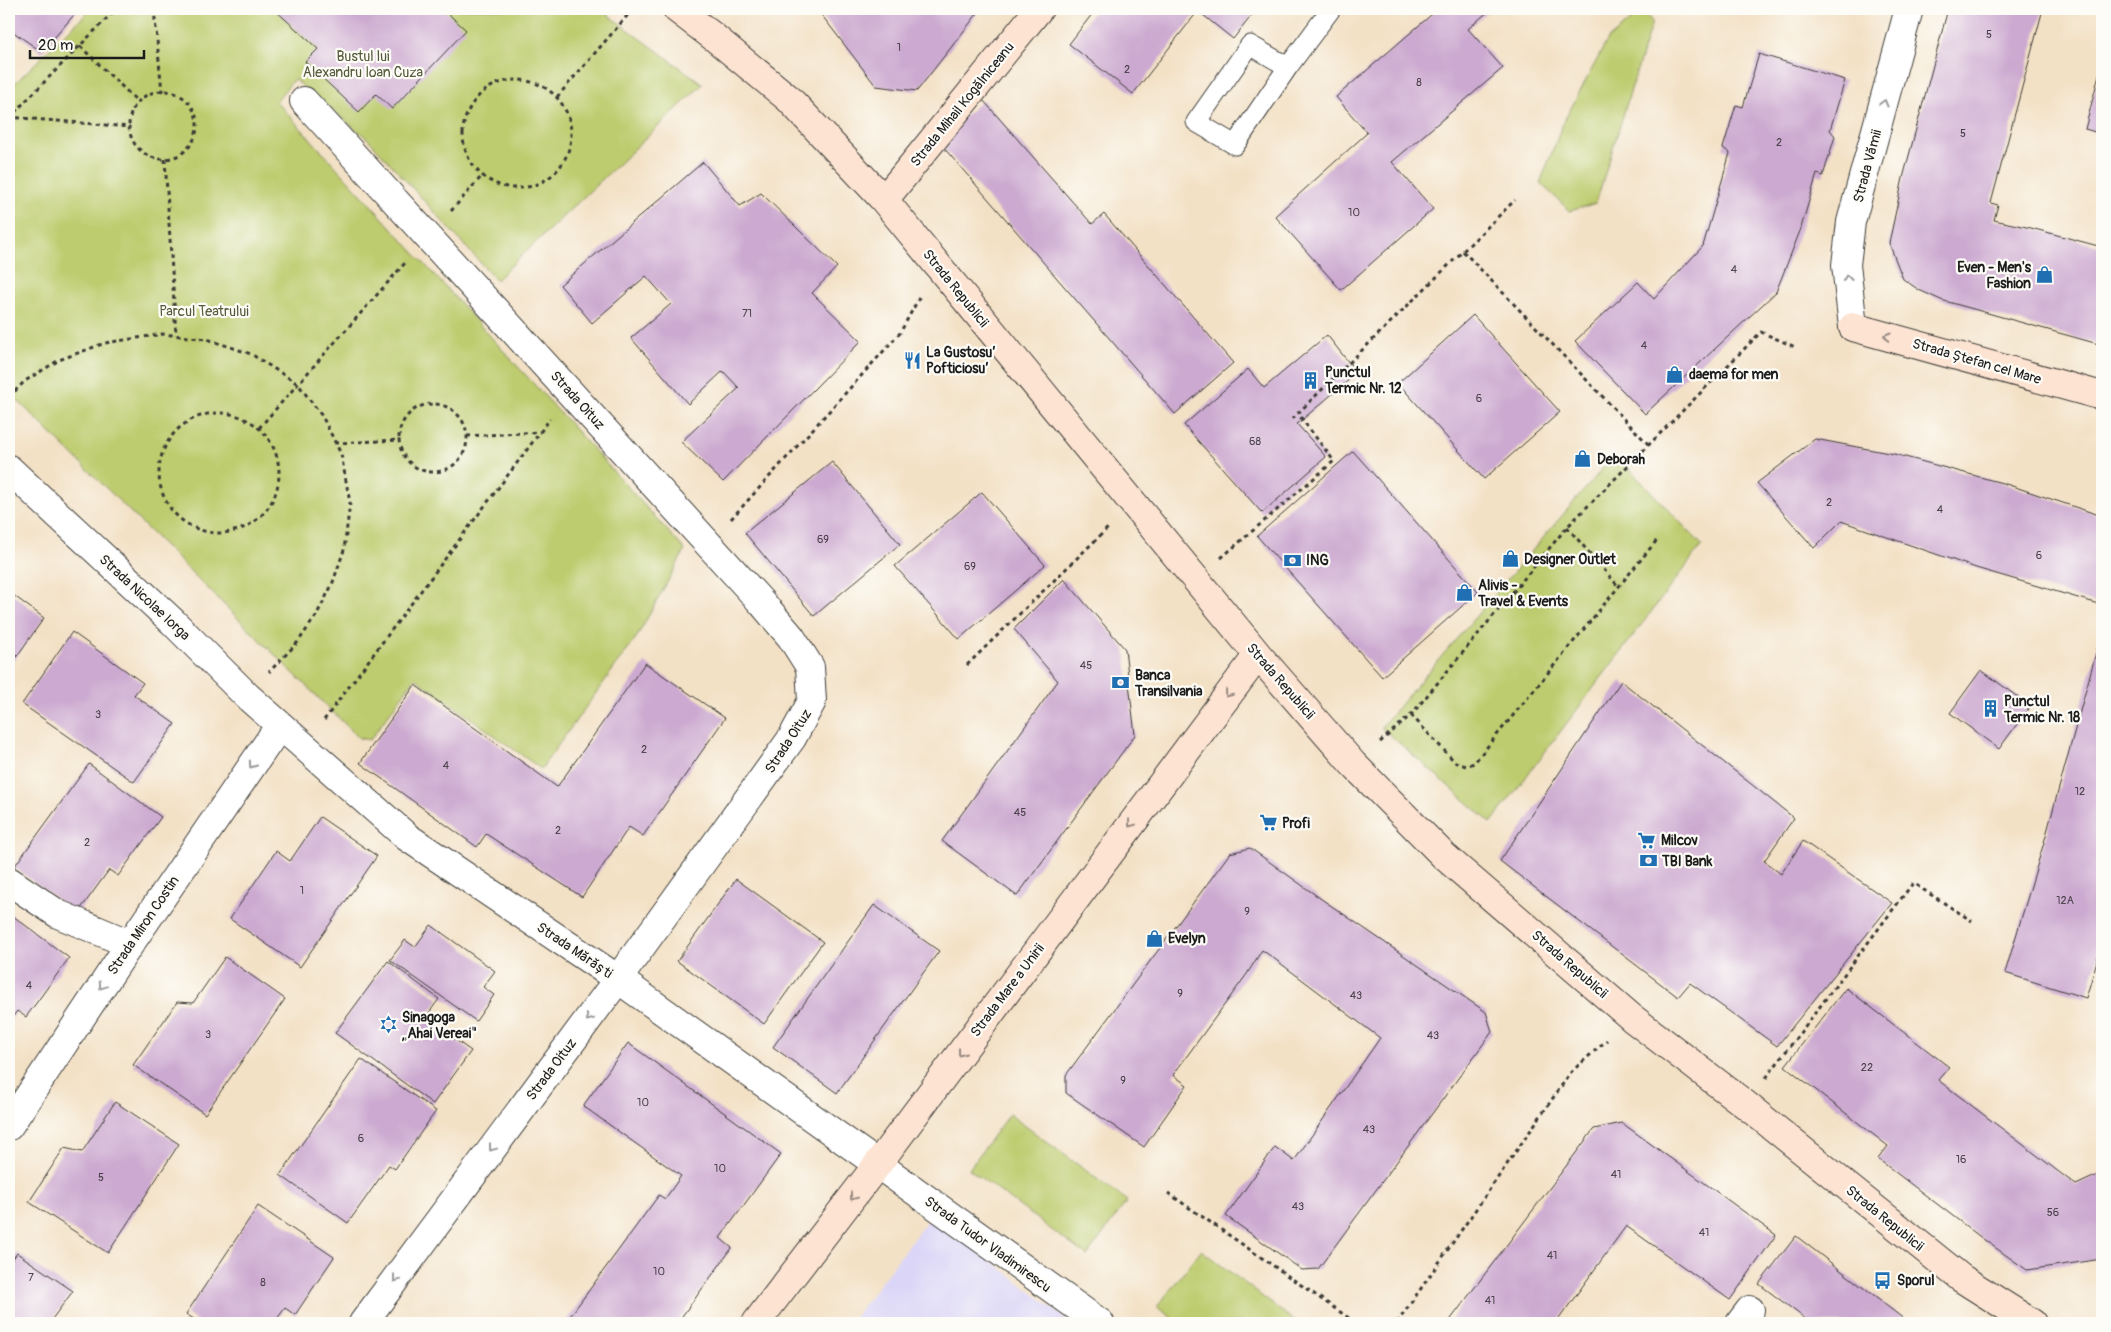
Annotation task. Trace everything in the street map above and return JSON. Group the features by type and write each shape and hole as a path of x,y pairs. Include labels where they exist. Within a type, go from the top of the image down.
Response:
{"main road":[{"name":"Strada Republicii","path":"676,9 715,38 789,99 884,200 1258,655 1354,764 1444,856 1632,1018 1746,1105 1961,1278 2032,1323"},
{"name":"Strada Mihail Kogălniceanu","path":"884,200 1039,9"},
{"name":"Strada Ștefan cel Mare","path":"1853,326 2102,396"},
{"name":"Strada Mare a Unirii","path":"756,1323 877,1165 1258,655"},
{"name":"Strada Republicii","path":"1961,1278 2002,1323"}],"street":[{"name":"Strada Vămii","path":"1853,326 1846,265 1852,222 1909,9"},
{"name":"Strada Oituz","path":"304,101 763,604 810,667 812,701 792,738 618,979 363,1323"},
{"name":"Strada Nicolae Iorga","path":"9,469 173,622 247,696 280,725"},
{"name":"Strada Mărăști","path":"280,725 407,837 618,979 877,1165"},
{"name":"Strada Miron Costin","path":"9,1126 130,944 280,725"},
{"path":"9,881 58,914 130,944"},
{"name":"Strada Tudor Vladimirescu","path":"877,1165 1100,1323"}],"lane":[{"path":"1288,67 1250,45 1196,122 1235,145 1288,67 1331,9"}],"path":[{"path":"9,118 116,9"},
{"path":"154,9 162,92"},
{"path":"557,96 632,9"},
{"path":"80,46 138,102"},
{"path":"508,80 526,80 543,85 557,96 567,111 572,129 570,147 566,156 562,164 550,177 533,186 516,188 498,185 482,176 470,162 463,145 462,128 467,110 477,96 492,85 508,80"},
{"path":"156,91 168,91 179,95 188,102 195,112 198,123 196,135 191,146 182,154 165,159 150,156 141,151 134,142 130,127 132,111 138,102 146,95 156,91"},
{"path":"9,118 130,127"},
{"path":"165,159 176,335"},
{"path":"259,428 482,176"},
{"path":"1292,420 1515,200"},
{"path":"1463,251 1649,445"},
{"path":"709,544 900,333 937,264"},
{"path":"1354,764 1412,715 1567,527 1761,332 1795,347"},
{"path":"9,397 25,381 68,357 105,343 163,334 207,339 251,354 298,384 322,416 341,454 350,504 344,550 332,585 316,616 298,642 247,696"},
{"path":"304,746 570,391"},
{"path":"426,404 438,404 449,407 458,414 465,424 467,436 466,448 461,458 452,466 441,471 429,472 419,469 410,463 403,455 399,440 402,424 408,415 426,404"},
{"path":"226,413 246,418 259,428 274,446 279,465 279,484 272,503 260,518 244,529 225,534 206,533 188,526 173,513 162,495 158,475 161,455 170,436 186,422 205,414 226,413"},
{"path":"1196,580 1334,460 1298,414"},
{"path":"467,436 540,432"},
{"path":"335,443 399,440"},
{"path":"967,665 1133,504"},
{"path":"1567,527 1618,586"},
{"path":"1412,715 1455,762 1466,766 1474,763 1657,540"},
{"path":"1746,1105 1913,883 1972,921"},
{"path":"1397,1323 1571,1072 1632,1018"},
{"path":"1168,1193 1356,1323"}],"shaded area":[{"path":"932,1214 1071,1323 850,1323"}],"green space":[{"name":"Parcul Teatrului","path":"91,9 600,9 703,84 496,280 368,139 294,79 276,101 685,550 638,635 541,769 415,678 370,740 359,738 9,392 9,89"},
{"path":"1643,10 1652,22 1596,203 1570,211 1540,183 1564,121 1608,39"},
{"path":"1615,454 1702,545 1491,823 1381,727"},
{"path":"1009,1114 1127,1201 1087,1256 969,1169"},
{"path":"1201,1250 1297,1323 1179,1323 1157,1307"}],"building":[{"path":"9,9 79,9 42,52 9,29"},
{"path":"274,9 443,9 466,30 392,109 376,94 359,112 305,62 318,49"},
{"path":"817,9 981,9 917,91 876,86"},
{"path":"1096,9 1257,9 1233,39 1198,11 1133,94 1069,44"},
{"path":"1438,9 1491,9 1468,29 1503,68 1392,162 1433,209 1341,290 1275,216 1367,133 1336,97"},
{"path":"1948,9 2043,9 1991,203 1998,205 1994,220 2102,247 2102,345 1941,300 1919,290 1903,279 1889,243 1903,178"},
{"path":"1759,54 1845,80 1830,130 1835,136 1823,176 1817,174 1800,231 1776,292 1645,414 1575,341 1638,282 1654,299 1703,246 1730,153 1723,148 1736,105 1743,107"},
{"path":"2102,63 2102,134 2085,129"},
{"path":"983,100 1092,224 1104,214 1233,363 1175,414 937,140"},
{"path":"703,162 740,206 761,193 837,267 812,293 861,341 723,482 681,442 739,388 723,371 688,404 631,338 671,304 646,276 592,323 560,285"},
{"path":"1473,315 1560,412 1484,479 1398,383"},
{"path":"1327,335 1357,373 1297,424 1326,457 1262,513 1184,425 1248,369 1264,388"},
{"path":"1815,439 1894,454 2006,484 2102,516 2102,605 1976,568 1841,521 1814,548 1757,483"},
{"path":"1353,451 1478,592 1382,677 1257,536"},
{"path":"832,462 900,544 814,616 745,533"},
{"path":"982,492 1045,565 959,639 895,566"},
{"path":"1064,579 1125,649 1135,735 1017,896 942,841 1058,681 1014,629"},
{"path":"9,592 44,618 10,666 9,665"},
{"path":"2102,631 2102,944 2086,998 2005,973 2045,839"},
{"path":"72,632 143,683 134,695 175,724 134,782 22,704"},
{"path":"645,663 725,718 643,836 629,827 582,897 486,834 477,847 360,763 415,685 557,787"},
{"name":"Punctul Termic Nr. 18","path":"1981,670 2030,706 1999,749 1950,713"},
{"name":"Milcov","path":"1621,681 1794,818 1764,861 1781,874 1803,841 1892,903 1777,1046 1690,983 1678,997 1500,861"},
{"path":"89,764 161,817 118,876 109,870 77,914 14,867"},
{"path":"320,817 377,856 300,967 230,919 276,851 290,861"},
{"path":"1250,848 1486,1012 1492,1032 1318,1269 1302,1270 1226,1216 1275,1147 1294,1161 1380,1038 1262,950 1247,974 1173,1075 1187,1085 1144,1147 1066,1093 1066,1075 1230,853"},
{"path":"736,879 823,942 764,1024 677,961"},
{"path":"874,905 939,951 837,1093 773,1047"},
{"path":"9,913 69,958 26,1017 17,1011 9,1022"},
{"path":"431,925 495,971 483,987 494,995 476,1021 390,960 405,940 415,947"},
{"path":"225,957 285,999 205,1114 133,1065 177,1002 193,1003"},
{"name":"Sinagoga „Ahai Vereai\"","path":"388,961 439,999 425,1018 471,1051 433,1104 335,1033"},
{"path":"1846,988 1949,1067 1938,1080 2076,1185 2102,1173 2102,1259 2027,1270 1878,1159 1888,1146 1785,1066"},
{"path":"628,1043 781,1154 720,1238 732,1248 677,1323 565,1323 659,1195 665,1199 681,1176 583,1106"},
{"path":"361,1059 436,1111 395,1169 389,1165 348,1223 280,1175"},
{"path":"115,1102 179,1144 108,1253 29,1202 64,1148 82,1152"},
{"path":"1622,1123 1776,1235 1730,1300 1626,1226 1556,1323 1448,1323 1594,1129"},
{"path":"258,1206 334,1257 295,1315 285,1308 274,1323 200,1323 186,1314"},
{"path":"1796,1236 1909,1323 1811,1323 1759,1284"},
{"path":"17,1253 73,1291 49,1323 9,1323 9,1264"}],"place":[{"name":"Even - Men's Fashion","path":"2045,275"},
{"name":"La Gustosu’ Pofticiosu’","path":"912,360"},
{"name":"daema for men","path":"1675,374"},
{"name":"Punctul Termic Nr. 12","path":"1311,380"},
{"name":"Deborah","path":"1583,459"},
{"name":"Designer Outlet","path":"1510,559"},
{"name":"ING","path":"1292,560"},
{"name":"Alivis - Travel & Events","path":"1464,593"},
{"name":"Banca Transilvania","path":"1121,683"},
{"name":"Punctul Termic Nr. 18","path":"1990,709"},
{"name":"Profi","path":"1268,823"},
{"name":"Milcov","path":"1647,840"},
{"name":"TBI Bank","path":"1648,861"},
{"name":"Evelyn","path":"1154,938"},
{"name":"Sinagoga „Ahai Vereai\"","path":"388,1025"},
{"name":"Sporul","path":"1883,1280"}],"park label":[{"name":"Bustul lui Alexandru Ioan Cuza","path":"363,64"}]}
